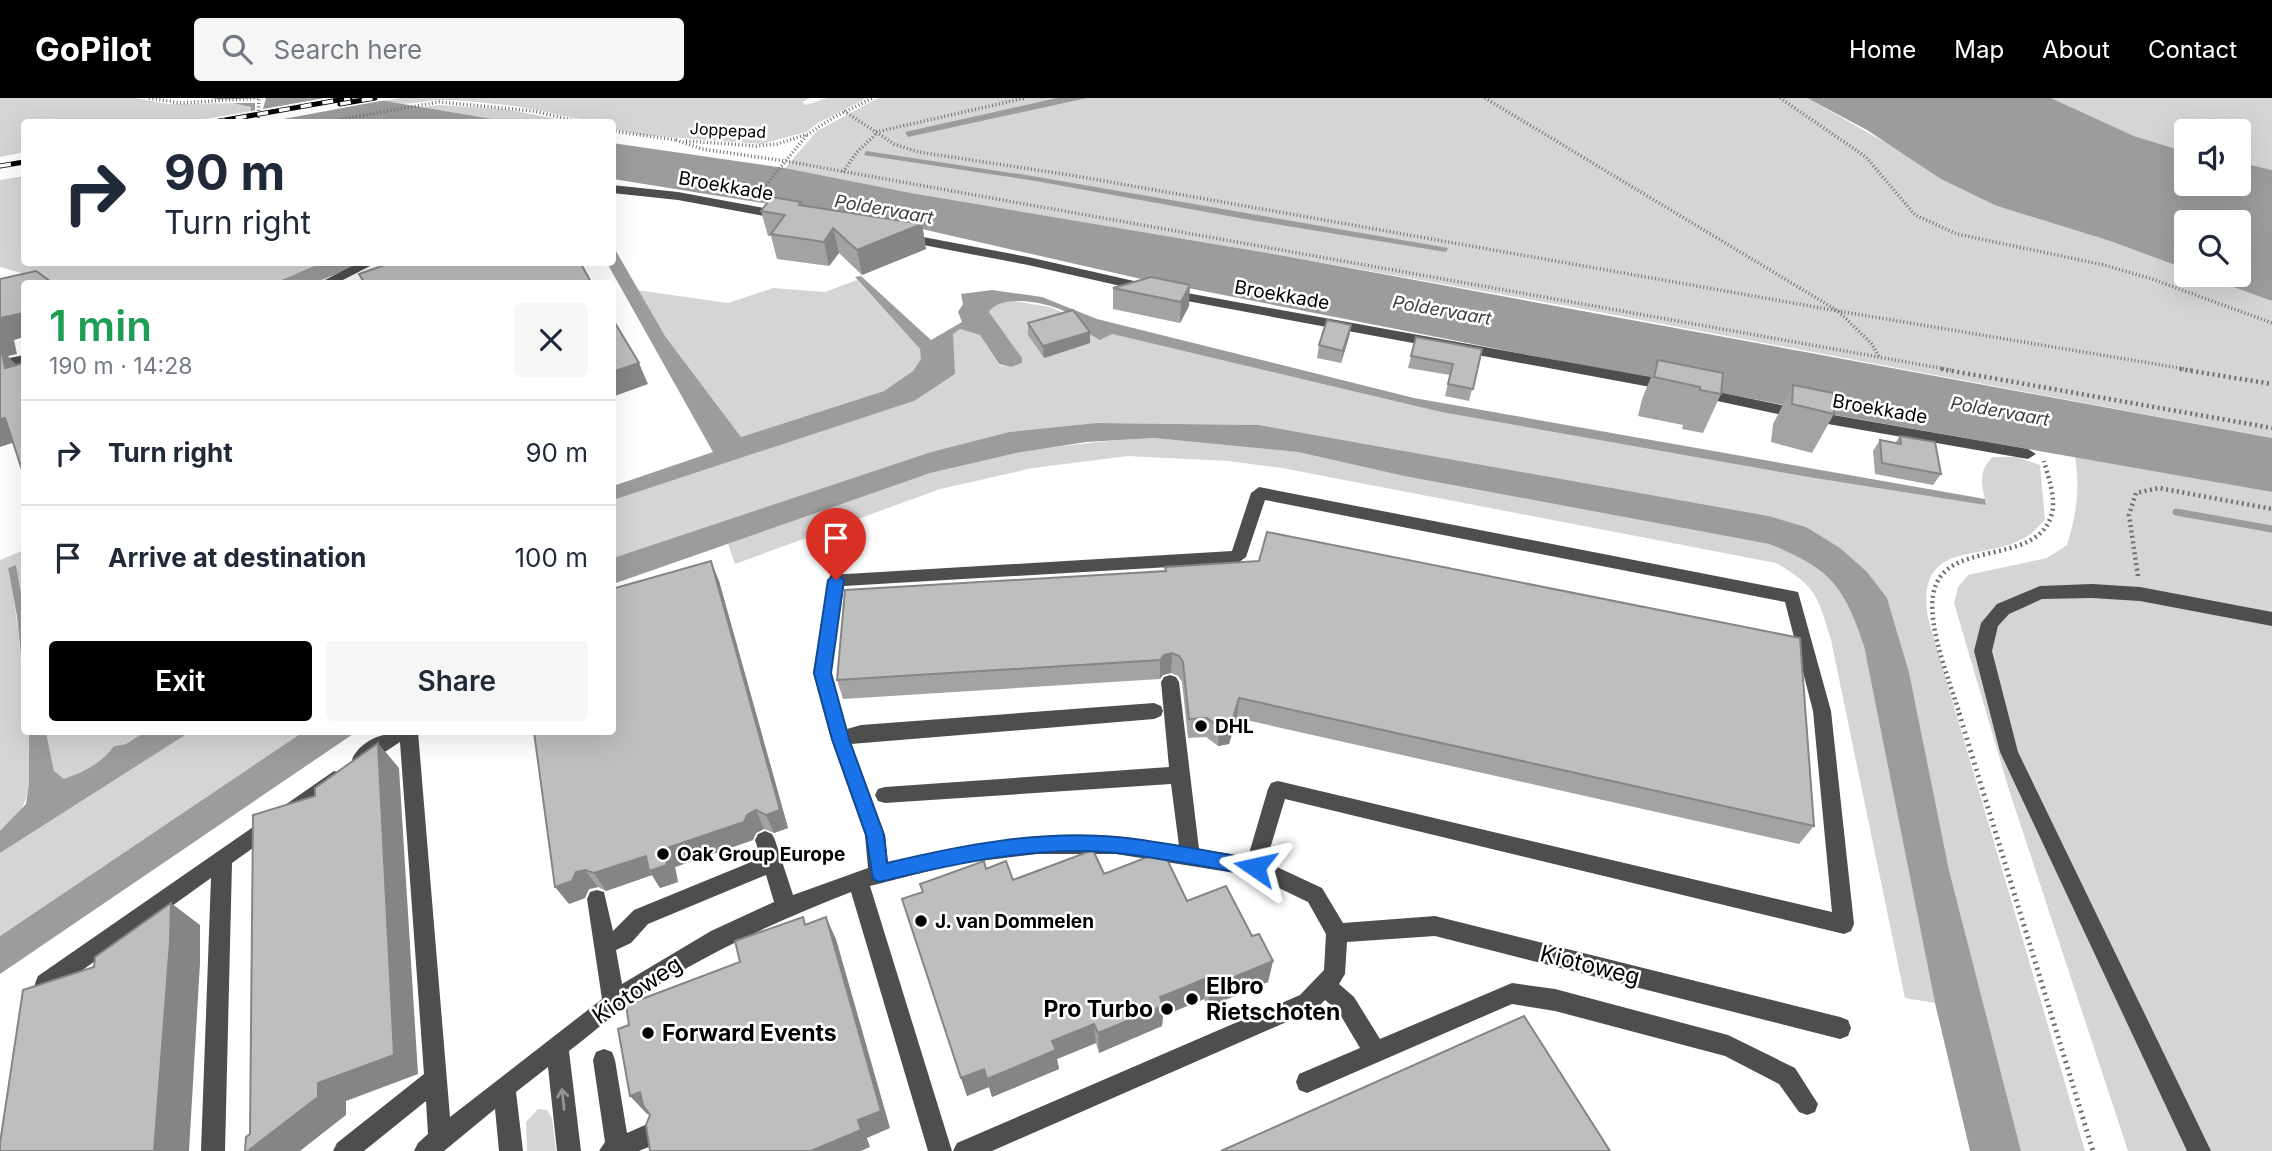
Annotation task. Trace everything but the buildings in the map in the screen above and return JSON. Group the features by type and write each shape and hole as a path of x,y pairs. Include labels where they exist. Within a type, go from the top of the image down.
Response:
{"street":[{"name":"Broekkade","path":"616,189 678,196 798,218"},
{"name":"Broekkade","path":"888,234 1028,261 1186,297 1591,370 1805,415 2028,454"},
{"path":"346,280 366,266"},
{"path":"0,365 21,361"},
{"path":"940,1151 869,876 875,835 841,739 822,673 836,580 1238,556 1259,493 1792,597 1822,711 1844,924 1278,789 1255,867"},
{"path":"2199,1151 2009,752 1983,651 1990,623 2003,609 2040,593 2140,594 2272,619"},
{"path":"1170,682 1189,855"},
{"path":"841,739 861,733 1154,710"},
{"path":"41,1022 46,983 396,735"},
{"name":"Kiotoweg","path":"409,735 435,1079 433,1145"},
{"path":"885,795 1179,775"},
{"path":"264,829 264,857"},
{"path":"765,841 786,907"},
{"name":"Kiotoweg","path":"433,1145 635,987 718,938 786,907 869,876 956,855 1037,845 1116,845 1255,867 1315,895 1337,933 1435,926 1840,1028"},
{"path":"213,1151 222,859"},
{"path":"604,945 624,936 641,917 771,863"},
{"path":"597,899 614,1003"},
{"path":"965,1151 991,1146 1308,1002 1334,974 1337,933"},
{"path":"1324,985 1346,1004 1375,1052"},
{"path":"1307,1082 1512,993 1555,1000 1728,1046 1787,1076 1807,1104"},
{"path":"557,1046 569,1151"},
{"path":"604,1060 615,1150 652,1134"},
{"path":"345,1151 435,1079"},
{"path":"504,1087 511,1151"}],"path":[{"path":"149,98 192,102 259,98 258,119"},
{"name":"Joppepad","path":"616,132 676,140 756,146 777,144 808,134 844,111 873,98"},
{"path":"843,172 856,152 876,133 1025,98"},
{"path":"1485,98 1838,311 1871,343 1881,359"},
{"path":"1780,98 1866,157 1915,215 1957,234 2105,265 2152,279 2272,323"},
{"path":"342,119 430,103 506,107 565,119"},
{"path":"844,111 894,144 918,152 1070,175 1838,311 2272,384"},
{"path":"752,202 808,134"},
{"path":"676,140 702,149 2272,428"},
{"path":"2140,594 2129,515 2136,493 2159,488 2272,509"}],"shaded area":[{"path":"0,98 136,98 168,104 239,103 252,108 251,111 205,119 21,119 21,153 0,157"},
{"path":"400,98 810,98 802,102 806,105 827,98 867,98 806,132 762,144 641,135 616,130 616,119 580,119 506,105 449,100 407,104 382,101"},
{"path":"878,98 1807,98 1997,206 2110,241 2174,265 2174,287 2233,287 2272,301 2272,438 1572,307 911,193 785,168 817,131"},
{"path":"2051,98 2272,98 2272,170 2251,165 2251,119 2174,119 2174,148 2134,136"},
{"path":"439,105 504,109 557,119 486,119 414,108"},
{"path":"21,176 21,266 314,266 281,280 46,280 0,267 0,180"},
{"path":"857,280 920,349 922,359 913,371 884,391 741,437 665,336 637,290 728,303 773,288 825,292"},
{"path":"1007,300 1050,307 1112,334 1441,412 1808,477 1986,504 1982,485 1983,473 1993,457 2017,457 2040,465 2045,520 2029,535 2012,544 1943,563 1932,574 1927,592 1928,618 2085,1151 2021,1151 1949,870 1909,672 1887,598 1806,527 1769,516 1259,425 1096,423 1009,432 931,452 616,557 616,499 914,401 953,333 960,329 980,335 999,365 1011,367 1022,363 989,312 993,306"},
{"path":"1154,438 1298,452 1404,476 1769,544 1806,561 1820,571 1841,593 1864,646 1935,1003 1905,998 1831,640 1823,613 1808,586 1776,563 1282,468 1228,461 1128,456 1033,468 940,489 735,564 728,544 880,488 958,465 1041,449"},
{"path":"2075,456 2272,492 2272,1151 2128,1151 2009,790 1954,603 1958,587 1968,575 2047,558 2067,545 2077,501"},
{"path":"21,551 21,593 16,565 8,568 20,650 21,735 30,736 30,777 20,812 0,831 0,560"},
{"path":"47,735 140,735 126,744 114,746 97,763 64,780 54,771"},
{"path":"185,735 299,735 0,936 0,853"},
{"path":"538,1109 547,1110 552,1118 556,1151 527,1151 526,1122"}],"water":[{"path":"211,98 368,98 491,119 250,119 251,107"},
{"path":"1057,98 1087,98 908,137 905,132"},
{"path":"1807,98 2051,98 2134,136 2174,148 2174,196 2251,196 2251,165 2272,170 2272,301 2233,287 2251,287 2251,210 2174,210 2174,265 2110,241 1997,206 1941,179 1867,130"},
{"name":"Poldervaart","path":"616,144 785,168 911,193 1279,255 2272,438 2272,492 1824,413 1137,278 913,227 616,179"},
{"path":"866,151 1032,176 1448,248 1446,252 1256,221 1030,180 864,155"},
{"path":"616,251 665,336 741,437 884,391 913,371 921,359 920,349 855,277 861,276 931,340 962,322 958,312 963,304 961,294 992,290 1042,297 1097,319 1414,398 1985,499 1986,505 1808,477 1441,412 1112,334 1100,340 1063,311 1041,304 1016,301 1004,302 989,312 1022,358 1022,363 1011,367 999,364 980,335 960,329 953,334 955,374 914,401 616,499 616,485 713,452 609,266 616,266"},
{"path":"314,266 356,266 322,280 281,280"},
{"path":"1096,423 1259,425 1769,516 1806,527 1840,548 1867,572 1887,598 1909,672 1949,870 2021,1151 1970,1151 1935,1003 1864,646 1857,625 1832,581 1806,561 1769,544 1404,476 1298,452 1154,438 1086,442 1016,453 930,473 616,583 616,557 931,452 1009,432"},
{"path":"16,565 21,593 21,656 17,616 8,568"},
{"path":"29,735 47,735 54,771 64,779 91,767 114,746 126,744 140,735 185,735 0,853 0,831 26,804"},
{"path":"299,735 352,735 0,974 0,936"}],"pier":[{"path":"266,98 263,109 325,98 391,99 283,119 248,119 249,112 255,110 255,103 216,103 208,100"}],"waterway":[{"path":"2176,512 2272,529"}],"railway":[{"path":"231,119 350,98"},
{"path":"340,104 375,98"},
{"path":"0,166 21,162"}],"place":[{"name":"DHL","path":"1201,726"},
{"name":"Oak Group Europe","path":"663,854"},
{"name":"J. van Dommelen","path":"921,921"},
{"name":"Elbro Rietschoten","path":"1192,999"},
{"name":"Pro Turbo","path":"1167,1009"},
{"name":"Forward Events","path":"648,1033"}],"route":[{"path":"836,580 822,673 841,739 875,835 879,873 956,855 1037,845 1116,845 1255,867"}]}
